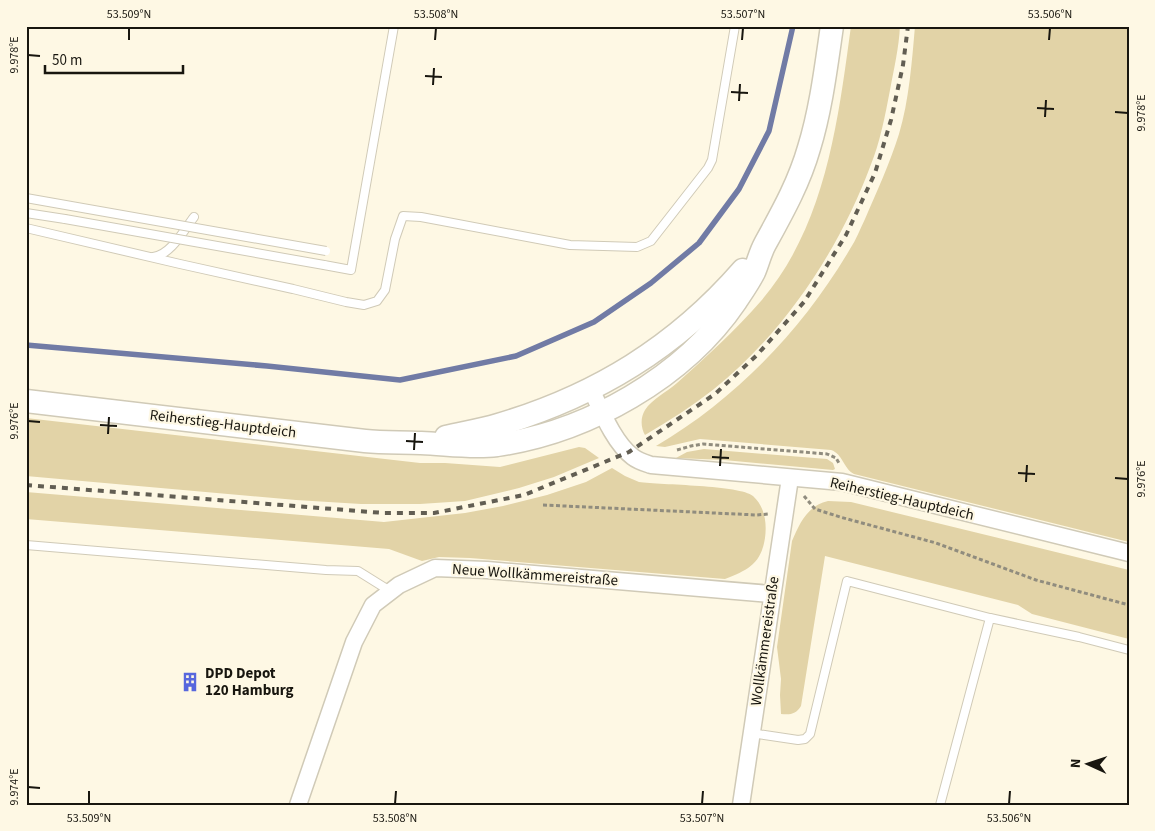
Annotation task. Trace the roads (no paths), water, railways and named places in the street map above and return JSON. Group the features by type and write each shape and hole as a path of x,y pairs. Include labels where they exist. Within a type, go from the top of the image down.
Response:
{"main road":[{"path":"420,442 470,446 496,445 553,432 627,399 665,374 688,356 711,334 736,302 753,273 792,192 810,147 820,103 832,26"},
{"path":"420,442 496,426 560,404 629,368 682,331 715,301 764,247"},
{"name":"Reiherstieg-Hauptdeich","path":"26,401 365,441 392,443 420,442"}],"street":[{"name":"Reiherstieg-Hauptdeich","path":"591,389 618,439 632,456 651,465 842,482 1129,553"},
{"name":"Wollkämmereistraße","path":"741,805 790,478"},
{"name":"Neue Wollkämmereistraße","path":"298,805 354,642 373,605 399,585 435,568 487,570 772,594"}],"lane":[{"path":"26,213 351,270 394,26"},
{"path":"26,228 364,305 377,301 386,290 395,239 403,216 421,217 570,245 643,246 651,241 708,168 712,160 735,26"},
{"path":"26,198 326,251"},
{"path":"148,257 156,257 168,250 194,217"},
{"path":"26,545 316,570 358,571 390,591"},
{"path":"751,733 798,740 805,739 810,734 847,581 990,618 1129,650"},
{"path":"940,805 990,618"}],"waterway":[{"path":"26,345 267,366 400,380 516,356 594,322 651,283 699,243 739,189 769,131 793,26"}],"railway":[{"path":"26,485 384,513 434,513 524,495 629,452 715,394 757,355 804,302 846,235 875,173 891,120 903,65 908,26"}],"place":[{"name":"DPD Depot 120 Hamburg","path":"190,682"}]}
